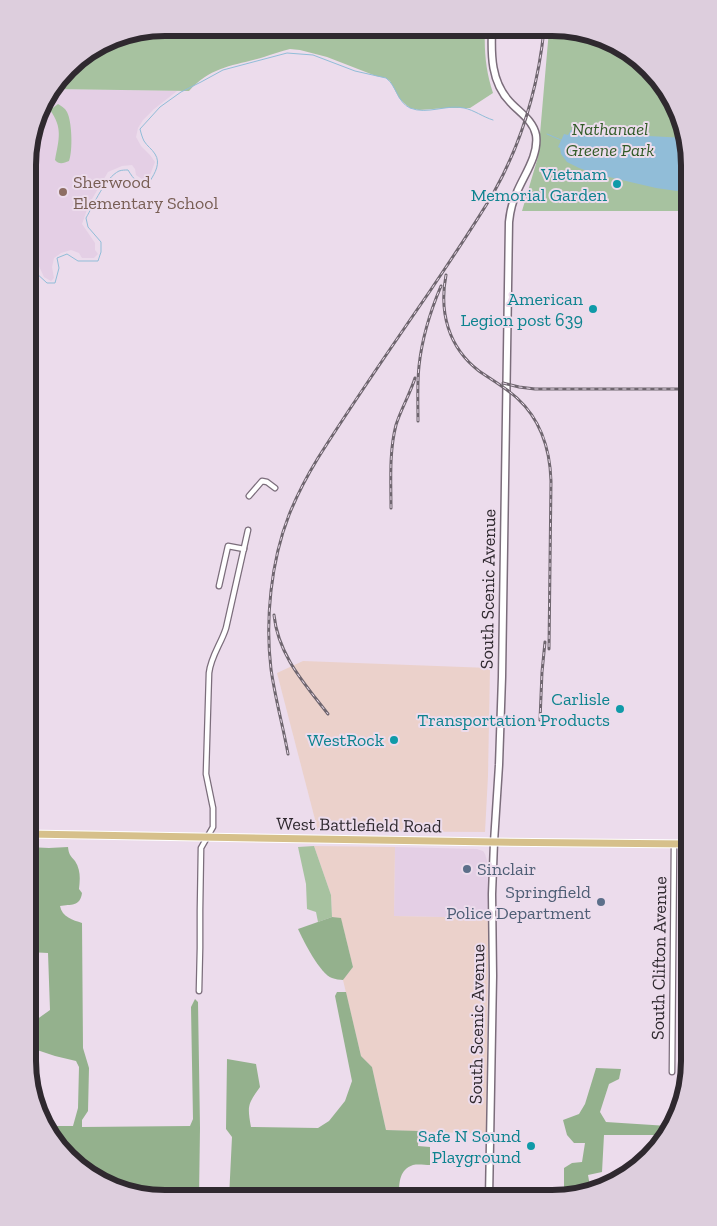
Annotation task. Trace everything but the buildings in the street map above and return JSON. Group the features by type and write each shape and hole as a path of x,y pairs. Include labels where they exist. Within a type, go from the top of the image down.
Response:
{"main road":[{"name":"South Scenic Avenue","path":"490,1190 493,976 492,894 502,677 509,222 514,199 534,153 536,137 535,130 530,122 506,99 496,79 492,60 492,36"},
{"name":"West Battlefield Road","path":"36,834 680,844"}],"street":[{"path":"250,496 262,481 275,488"},
{"path":"199,991 201,848 213,827 213,808 206,774 209,673 212,658 226,628 248,530"},
{"path":"219,586 228,546 244,550"},
{"name":"South Clifton Avenue","path":"672,1072 674,844"}],"shaded area":[{"name":"Sherwood Elementary School","path":"61,89 177,91 154,109 138,128 136,137 155,162 149,178 142,179 136,175 132,165 122,166 108,172 89,204 82,224 95,243 95,250 98,254 94,258 82,258 79,253 71,250 61,253 54,258 52,267 54,278 51,281 44,277 36,259 37,148 43,124"},
{"path":"303,661 490,668 485,832 318,831 277,673"},
{"path":"314,846 395,847 394,916 488,918 486,1134 386,1130 372,1067 361,1056 343,980 353,967 341,919 332,917 331,895"},
{"path":"395,847 477,849 483,851 488,864 488,918 394,916"}],"green space":[{"path":"485,36 486,62 493,93 470,108 419,110 410,108 404,103 386,78 327,57 290,49 214,72 206,76 189,91 61,89 80,68 101,54 124,43 148,37"},
{"name":"Nathanael Greene Park","path":"548,36 569,37 601,46 630,63 643,74 654,87 671,116 678,140 681,165 681,211 522,211 538,157"},
{"path":"58,104 64,108 69,116 71,136 69,161 62,163 58,163 55,160 59,134 57,122 50,110"},
{"path":"314,846 331,895 332,917 318,922 316,912 307,909 306,884 298,847"},
{"path":"36,847 68,847 69,853 77,864 80,879 79,889 82,893 77,903 60,906 65,915 82,923 83,1048 89,1068 88,1111 82,1120 82,1127 190,1126 193,1119 191,1007 195,999 198,1002 199,1190 148,1189 116,1180 87,1163 74,1152 55,1126 73,1126 78,1108 79,1067 76,1061 36,1050 36,1020 50,1010 48,953 36,952"},
{"path":"332,917 341,918 353,967 343,980 332,978 322,970 312,956 298,929"},
{"path":"337,992 346,992 361,1056 372,1067 386,1130 419,1131 418,1146 430,1147 430,1165 413,1165 408,1167 400,1179 399,1190 229,1190 232,1137 226,1129 227,1059 256,1064 260,1087 250,1105 251,1127 318,1128 329,1121 345,1101 352,1081 335,996"},
{"path":"596,1068 621,1069 619,1079 609,1084 600,1112 606,1122 663,1126 657,1135 604,1135 602,1172 588,1175 590,1184 564,1189 564,1168 572,1163 582,1162 585,1143 574,1143 567,1135 563,1120 579,1114 585,1104"}],"water":[{"path":"597,125 649,136 677,138 681,165 681,190 677,191 656,188 596,174 567,162 558,147 564,134 568,135 571,130 581,126"}],"waterway":[{"path":"36,273 47,283 55,283 59,268 57,258 67,254 78,261 98,261 101,252 101,242 88,227 86,218 100,192 109,179 119,171 128,170 136,180 145,182 150,181 157,168 157,157 144,141 140,129 160,107 181,92 223,70 287,53 313,55 355,71 386,78 393,85 402,102 410,108 417,110 451,107 464,108 493,120"},
{"path":"547,134 561,140"}],"railway":[{"path":"288,754 271,669 269,611 274,571 289,515 302,486 318,458 455,254 494,192 521,134 538,72 543,36"},
{"path":"446,275 444,289 445,315 453,340 468,362 513,394 525,407 538,425 546,446 551,481 549,649"},
{"path":"418,421 420,356 427,325 441,286"},
{"path":"391,508 391,467 394,435 398,419 415,378"},
{"path":"503,383 535,389 681,389"},
{"path":"274,615 281,643 287,656 302,680 328,714"},
{"path":"540,720 545,642"}],"place":[{"name":"Vietnam Memorial Garden","path":"617,184"},
{"name":"Sherwood Elementary School","path":"63,192"},
{"name":"American Legion post 639","path":"593,309"},
{"name":"Carlisle Transportation Products","path":"620,709"},
{"name":"WestRock","path":"394,740"},
{"name":"Sinclair","path":"467,869"},
{"name":"Springfield Police Department","path":"601,902"},
{"name":"Safe N Sound Playground","path":"531,1146"}]}
